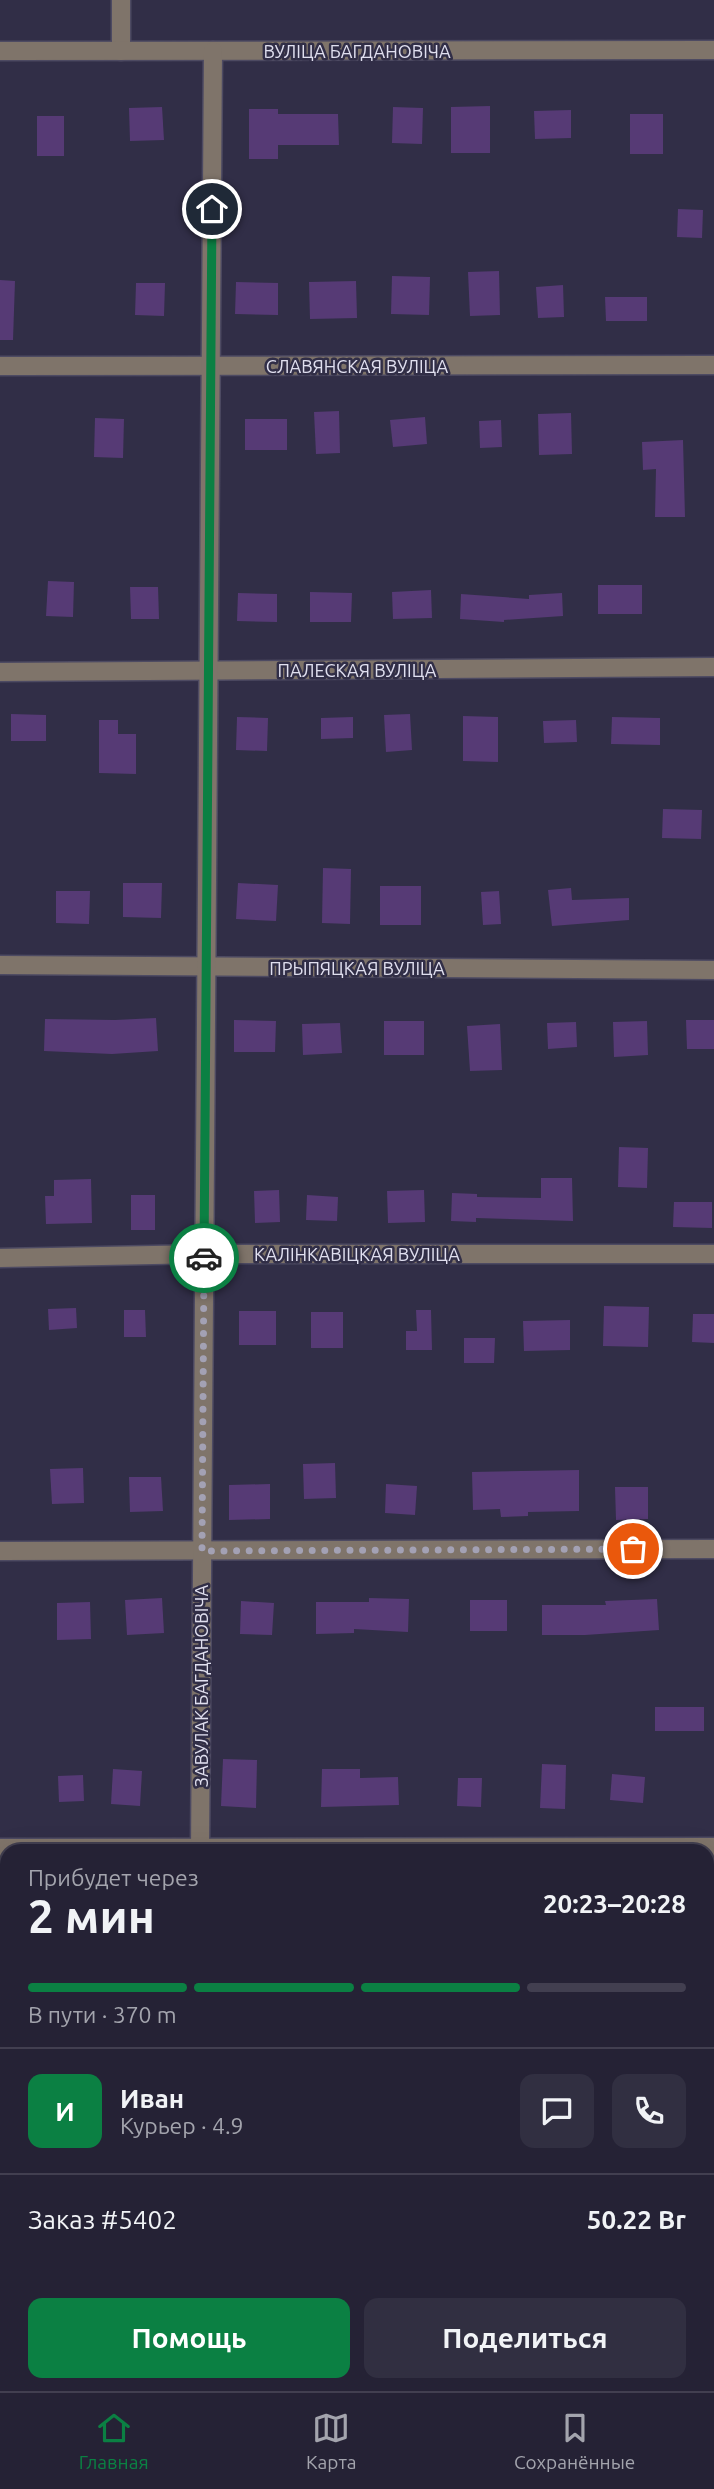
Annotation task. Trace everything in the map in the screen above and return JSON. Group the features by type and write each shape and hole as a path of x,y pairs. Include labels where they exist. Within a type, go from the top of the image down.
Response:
{"street":[{"path":"121,0 121,51"},
{"name":"ВУЛІЦА БАГДАНОВІЧА","path":"0,51 714,50"},
{"name":"ЗАВУЛАК БАГДАНОВІЧА","path":"200,1844 213,51"},
{"name":"СЛАВЯНСКАЯ ВУЛІЦА","path":"0,366 714,365"},
{"name":"ПАЛЕСКАЯ ВУЛІЦА","path":"0,672 714,667"},
{"name":"ПРЫПЯЦКАЯ ВУЛІЦА","path":"0,965 714,971"},
{"name":"КАЛІНКАВІЦКАЯ ВУЛІЦА","path":"0,1258 204,1254 714,1254"},
{"path":"0,1551 714,1549"}],"building":[{"path":"490,106 490,153 451,153 451,107"},
{"path":"162,107 164,140 130,141 129,108"},
{"path":"393,107 423,108 422,144 392,143"},
{"path":"249,109 278,109 278,114 338,114 339,145 278,145 278,159 249,159"},
{"path":"571,110 571,138 535,139 534,111"},
{"path":"630,114 663,114 663,154 630,154"},
{"path":"37,116 64,116 64,156 37,156"},
{"path":"678,209 703,210 702,238 677,237"},
{"path":"499,271 500,315 470,316 468,272"},
{"path":"392,276 430,277 429,315 391,314"},
{"path":"0,280 15,281 13,340 0,340"},
{"path":"356,281 357,318 310,319 309,282"},
{"path":"236,282 278,283 278,315 235,314"},
{"path":"136,283 165,283 164,316 135,315"},
{"path":"563,285 564,317 538,318 536,287"},
{"path":"605,297 647,297 647,321 606,321"},
{"path":"339,411 340,453 316,454 314,412"},
{"path":"571,413 572,454 539,455 538,414"},
{"path":"425,417 427,444 393,447 390,420"},
{"path":"95,418 124,419 123,458 94,457"},
{"path":"245,419 287,419 287,450 245,450"},
{"path":"501,420 502,447 480,448 479,421"},
{"path":"683,440 685,517 655,517 656,469 643,470 642,442"},
{"path":"48,581 74,582 73,617 46,616"},
{"path":"598,585 642,585 642,614 598,614"},
{"path":"130,587 158,587 159,619 131,619"},
{"path":"431,590 432,618 393,619 392,592"},
{"path":"310,592 352,593 351,622 310,622"},
{"path":"238,593 277,594 277,622 237,621"},
{"path":"562,593 563,616 504,622 460,619 461,594 529,599 529,595"},
{"path":"11,714 46,715 46,741 11,741"},
{"path":"410,714 412,750 386,752 384,715"},
{"path":"463,716 498,717 498,762 463,761"},
{"path":"237,717 268,718 267,751 236,750"},
{"path":"353,717 353,738 321,739 321,718"},
{"path":"612,717 660,718 660,745 611,744"},
{"path":"99,720 118,720 118,734 136,734 136,774 99,773"},
{"path":"576,720 577,742 544,743 543,721"},
{"path":"663,809 702,810 701,839 662,838"},
{"path":"323,868 351,869 350,924 322,923"},
{"path":"123,883 162,883 161,918 123,917"},
{"path":"238,883 278,885 276,921 236,919"},
{"path":"380,886 421,886 421,925 380,925"},
{"path":"571,888 572,900 629,898 629,920 552,926 548,890"},
{"path":"56,891 90,891 89,924 56,923"},
{"path":"499,891 501,924 483,925 481,892"},
{"path":"156,1018 158,1051 112,1054 44,1051 45,1019"},
{"path":"234,1020 276,1021 275,1052 234,1052"},
{"path":"686,1020 714,1020 714,1049 687,1049"},
{"path":"384,1021 424,1021 424,1055 384,1055"},
{"path":"647,1021 648,1055 614,1057 613,1022"},
{"path":"576,1022 577,1047 548,1049 547,1023"},
{"path":"340,1023 342,1053 303,1055 302,1024"},
{"path":"500,1024 502,1070 470,1071 467,1026"},
{"path":"619,1147 648,1148 647,1188 618,1187"},
{"path":"541,1178 572,1178 573,1221 476,1218 476,1222 451,1221 452,1193 477,1194 477,1197 541,1198"},
{"path":"91,1179 92,1223 46,1224 45,1196 54,1196 54,1180"},
{"path":"279,1190 280,1222 255,1223 254,1191"},
{"path":"424,1190 425,1222 388,1223 387,1191"},
{"path":"131,1195 155,1195 155,1230 131,1230"},
{"path":"307,1195 338,1197 337,1221 306,1220"},
{"path":"674,1202 712,1202 712,1228 673,1227"},
{"path":"604,1306 649,1307 648,1347 603,1346"},
{"path":"76,1308 77,1328 49,1330 48,1309"},
{"path":"124,1310 145,1310 146,1337 124,1337"},
{"path":"416,1310 431,1310 432,1350 406,1350 406,1331 417,1331"},
{"path":"239,1311 276,1311 276,1345 239,1345"},
{"path":"311,1312 343,1312 343,1348 311,1348"},
{"path":"693,1314 714,1314 714,1343 692,1342"},
{"path":"570,1320 570,1350 524,1351 523,1321"},
{"path":"464,1338 495,1338 494,1363 464,1363"},
{"path":"335,1463 336,1498 304,1499 303,1464"},
{"path":"83,1468 84,1503 52,1504 50,1469"},
{"path":"579,1470 579,1511 528,1512 528,1516 501,1517 500,1509 473,1510 472,1472"},
{"path":"129,1477 161,1477 163,1511 130,1512"},
{"path":"270,1484 270,1519 229,1520 229,1485"},
{"path":"386,1484 417,1486 415,1515 385,1513"},
{"path":"615,1487 648,1487 648,1519 616,1520"},
{"path":"162,1598 164,1633 127,1635 125,1600"},
{"path":"369,1598 409,1599 408,1632 354,1629 354,1633 316,1634 316,1602 369,1602"},
{"path":"657,1599 659,1630 542,1635 542,1605 606,1605 605,1601"},
{"path":"470,1600 507,1600 507,1631 470,1631"},
{"path":"241,1601 274,1603 272,1635 240,1634"},
{"path":"90,1602 91,1639 57,1640 57,1603"},
{"path":"655,1707 704,1707 704,1731 655,1731"},
{"path":"223,1759 257,1760 256,1808 221,1806"},
{"path":"542,1764 566,1765 565,1809 540,1808"},
{"path":"113,1769 142,1771 140,1806 111,1804"},
{"path":"322,1769 360,1769 360,1778 398,1777 399,1805 321,1807"},
{"path":"612,1774 645,1777 643,1803 610,1800"},
{"path":"83,1775 84,1801 59,1802 58,1776"},
{"path":"458,1778 482,1778 481,1807 457,1806"}],"way so far":[{"path":"204,1258 202,1551 633,1549"}],"route":[{"path":"204,1258 212,209"}]}
